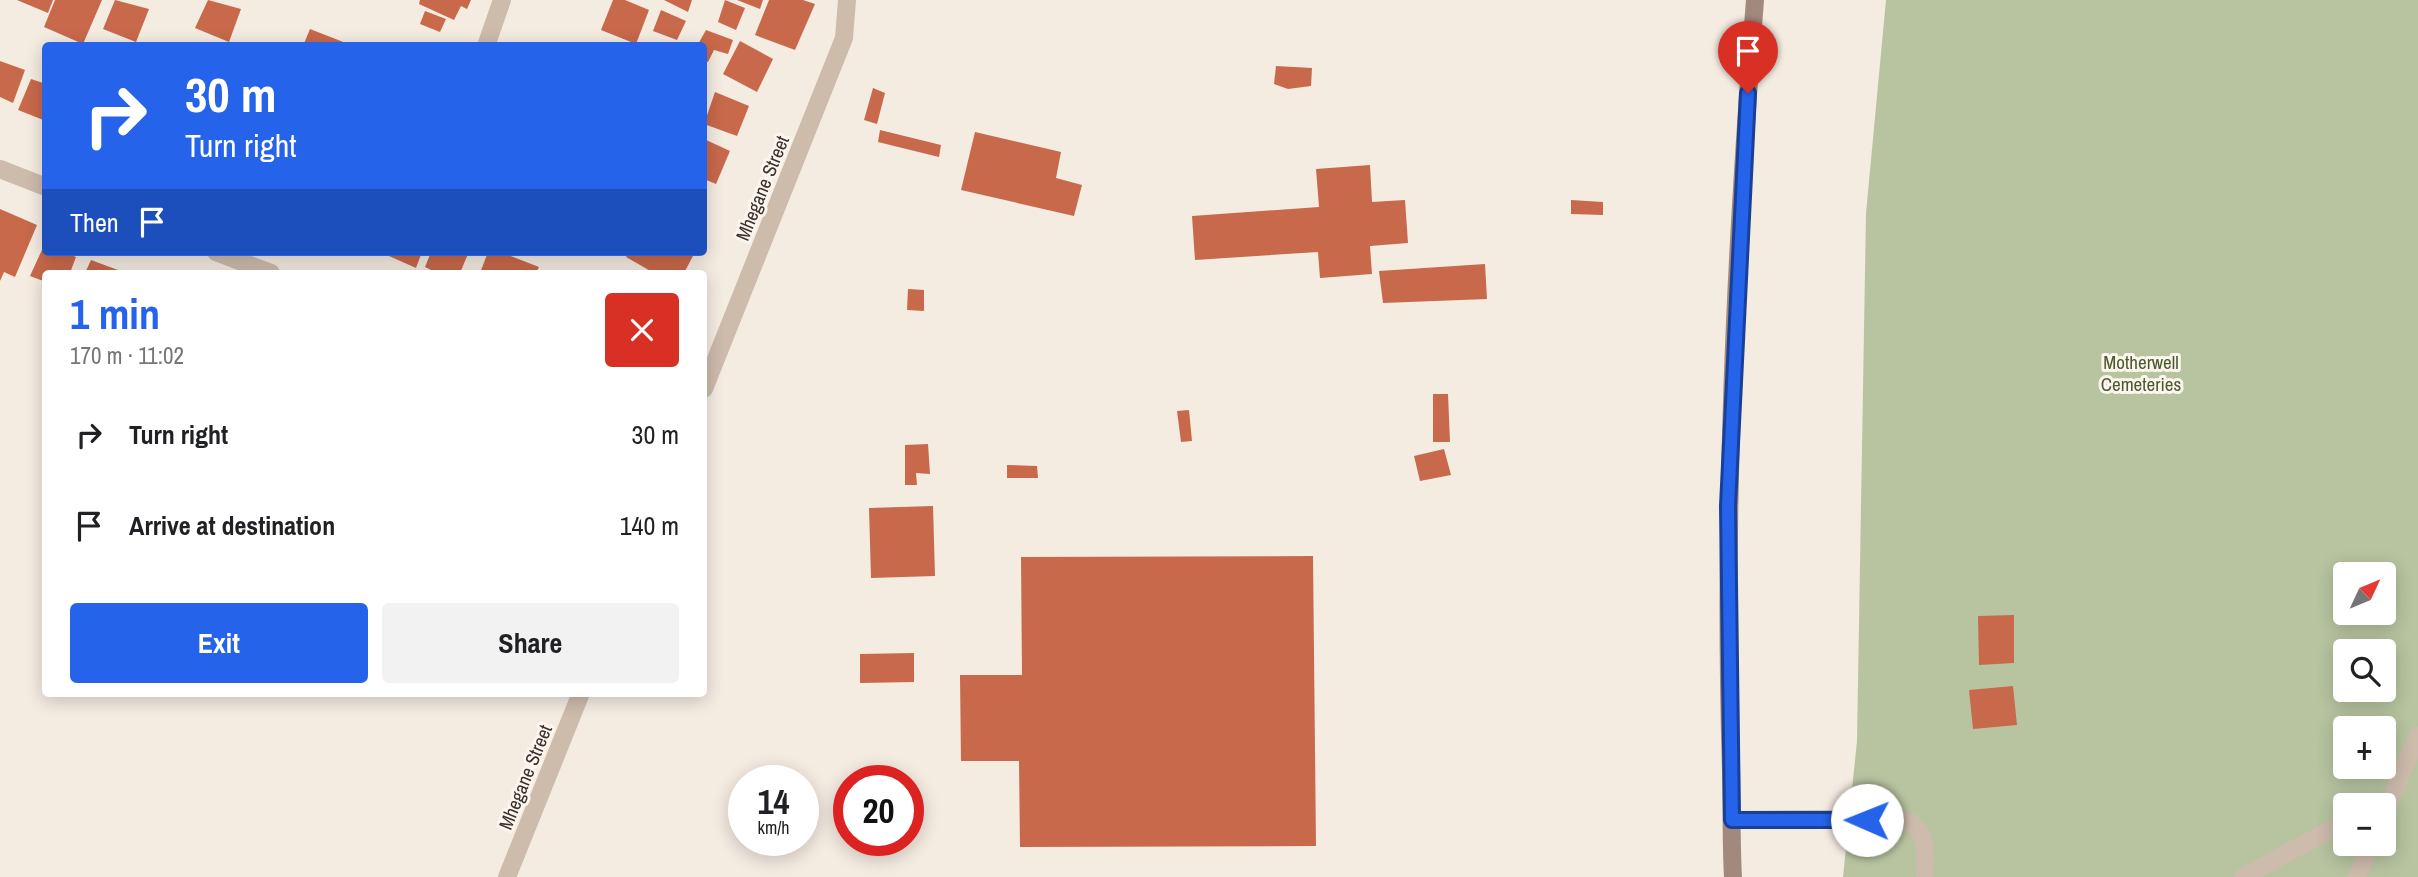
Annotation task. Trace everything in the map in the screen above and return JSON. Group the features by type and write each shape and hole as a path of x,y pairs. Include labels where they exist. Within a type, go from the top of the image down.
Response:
{"main road":[{"path":"1733,877 1728,506 1742,164 1755,0"}],"street":[{"path":"487,42 502,0"},
{"name":"Mhegane Street","path":"707,381 844,38 847,0"},
{"path":"0,169 42,185"},
{"path":"226,256 263,270"},
{"name":"Mhegane Street","path":"508,877 579,697"},
{"path":"2390,793 2418,736"},
{"path":"1732,820 1844,819 1910,822 1917,827 1925,846 1925,877"},
{"path":"2243,877 2333,828"},
{"path":"2357,877 2366,856"}],"green space":[{"name":"Motherwell Cemeteries","path":"1886,0 2418,0 2418,877 1843,877 1857,741 1866,213"}],"building":[{"path":"17,0 53,0 48,13"},
{"path":"55,0 102,0 84,42 44,27"},
{"path":"115,0 149,9 136,42 103,29"},
{"path":"208,0 241,9 229,42 195,28"},
{"path":"420,0 471,0 467,9 461,6 454,20 419,4"},
{"path":"613,0 625,0 649,10 637,42 601,30"},
{"path":"664,0 692,0 688,12"},
{"path":"725,0 745,8 736,30 718,22"},
{"path":"737,0 763,0 760,9"},
{"path":"769,0 803,0 815,4 795,50 755,35"},
{"path":"661,10 686,21 677,40 653,31"},
{"path":"425,11 446,19 440,32 420,24"},
{"path":"310,29 343,42 305,42"},
{"path":"706,30 733,40 728,54 714,50 708,62 707,42 699,42"},
{"path":"740,41 773,59 757,92 723,74"},
{"path":"0,61 25,70 13,103 0,97"},
{"path":"1276,66 1312,68 1311,86 1288,89 1274,84"},
{"path":"31,79 42,83 42,119 18,110"},
{"path":"873,88 885,93 877,124 864,120"},
{"path":"715,92 749,106 737,136 707,125 707,115"},
{"path":"880,130 941,145 939,157 878,142"},
{"path":"975,132 1061,152 1056,178 1082,185 1074,216 961,190"},
{"path":"707,140 730,151 716,184 707,180"},
{"path":"1370,165 1372,202 1405,200 1408,243 1370,246 1372,274 1320,278 1318,252 1195,260 1192,216 1319,207 1316,169"},
{"path":"1571,200 1603,202 1603,215 1571,214"},
{"path":"0,209 37,225 15,277 4,272 0,281"},
{"path":"42,250 42,256 76,257 71,270 42,270 42,280 30,276"},
{"path":"389,256 420,256 416,268"},
{"path":"429,256 467,256 461,270 431,270 425,267"},
{"path":"486,256 510,256 539,267 538,270 481,270"},
{"path":"693,256 686,270 649,270 626,257"},
{"path":"91,260 118,270 86,270"},
{"path":"1485,264 1487,299 1383,303 1379,271"},
{"path":"908,289 924,290 924,311 907,310"},
{"path":"1433,394 1448,394 1450,442 1433,442"},
{"path":"1189,410 1192,441 1181,442 1177,411"},
{"path":"928,444 930,474 916,473 917,485 905,485 905,445"},
{"path":"1444,449 1451,475 1420,481 1414,456"},
{"path":"1007,465 1037,466 1038,478 1007,478"},
{"path":"933,506 935,576 871,578 869,508"},
{"path":"1313,556 1316,846 1020,847 1019,761 961,761 960,675 1022,675 1021,557"},
{"path":"2014,615 2014,663 1979,665 1978,616"},
{"path":"914,653 914,682 860,683 860,654"},
{"path":"2013,686 2017,725 1973,729 1969,690"}],"route":[{"path":"1748,93 1742,164 1728,506 1728,681 1732,820 1867,820"}]}
